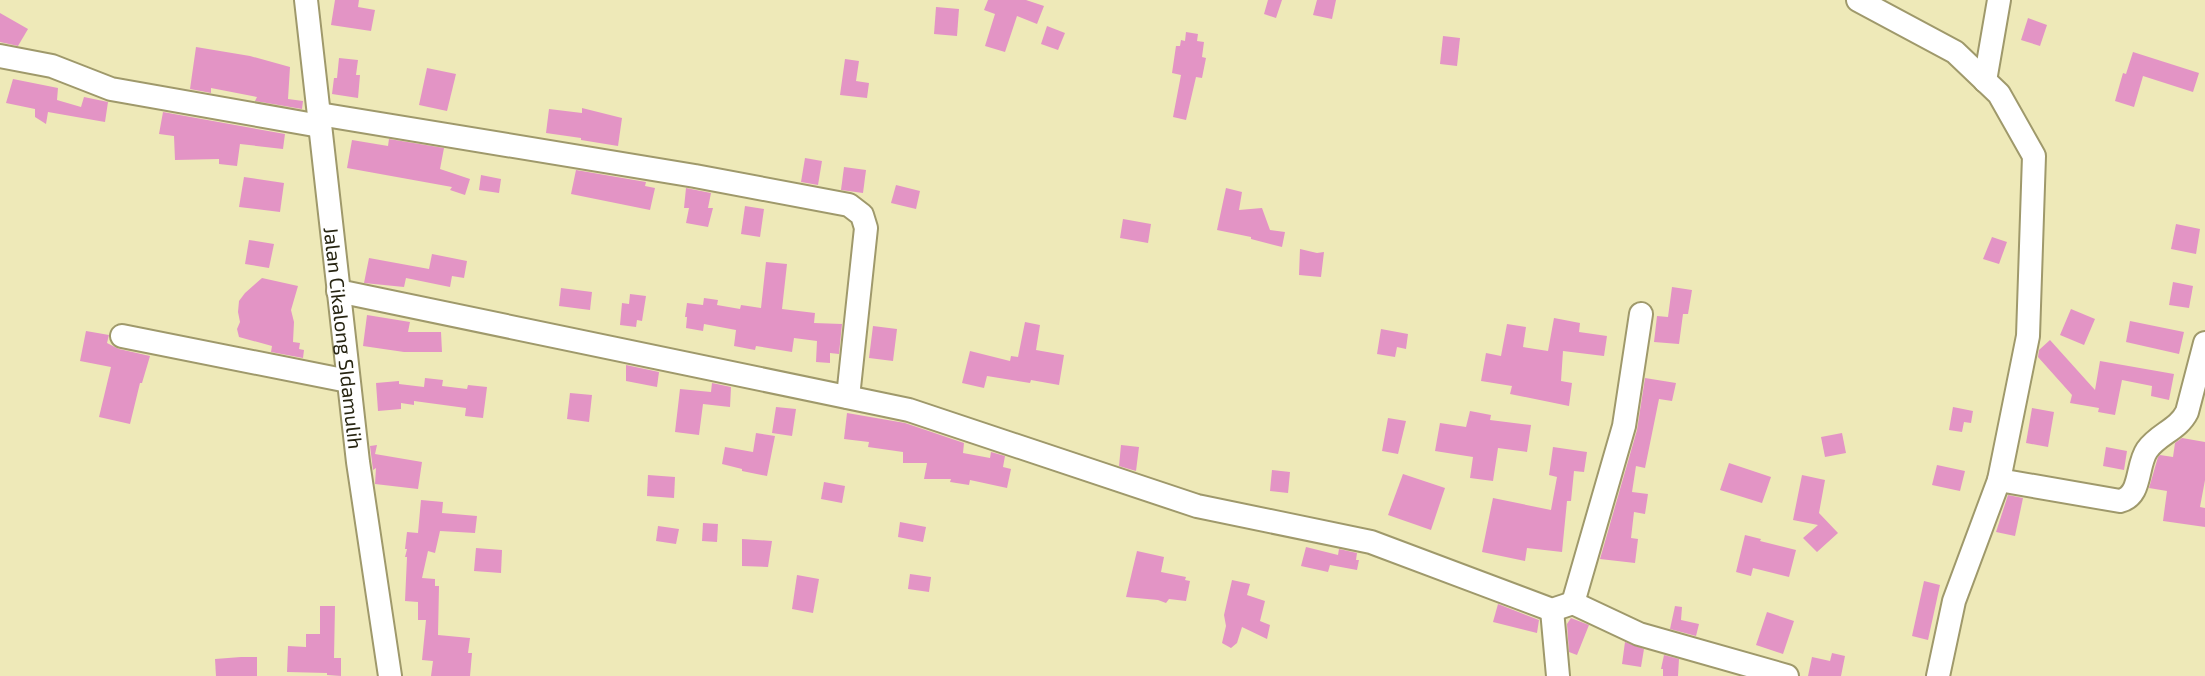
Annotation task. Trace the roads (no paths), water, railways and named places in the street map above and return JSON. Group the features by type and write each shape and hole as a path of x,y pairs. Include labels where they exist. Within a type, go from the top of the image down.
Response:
{"street":[{"name":"Jalan Cikalong SIdamulih","path":"306,0 358,462 390,676"},
{"path":"1858,0 1955,52 1999,94 2034,156 2028,336 1999,480 1954,601 1938,676"},
{"path":"1985,81 1999,0"},
{"path":"0,56 52,66 111,89 695,176 849,206 862,215 866,228 848,397"},
{"path":"338,291 909,410 1197,506 1371,542 1552,610 1573,603 1639,634 1787,676"},
{"path":"1573,603 1624,426 1641,314"},
{"path":"122,336 348,381"},
{"path":"1999,480 2120,501 2128,499 2133,492 2146,452 2182,422 2187,412 2205,343"},
{"path":"1552,610 1558,676"}]}
